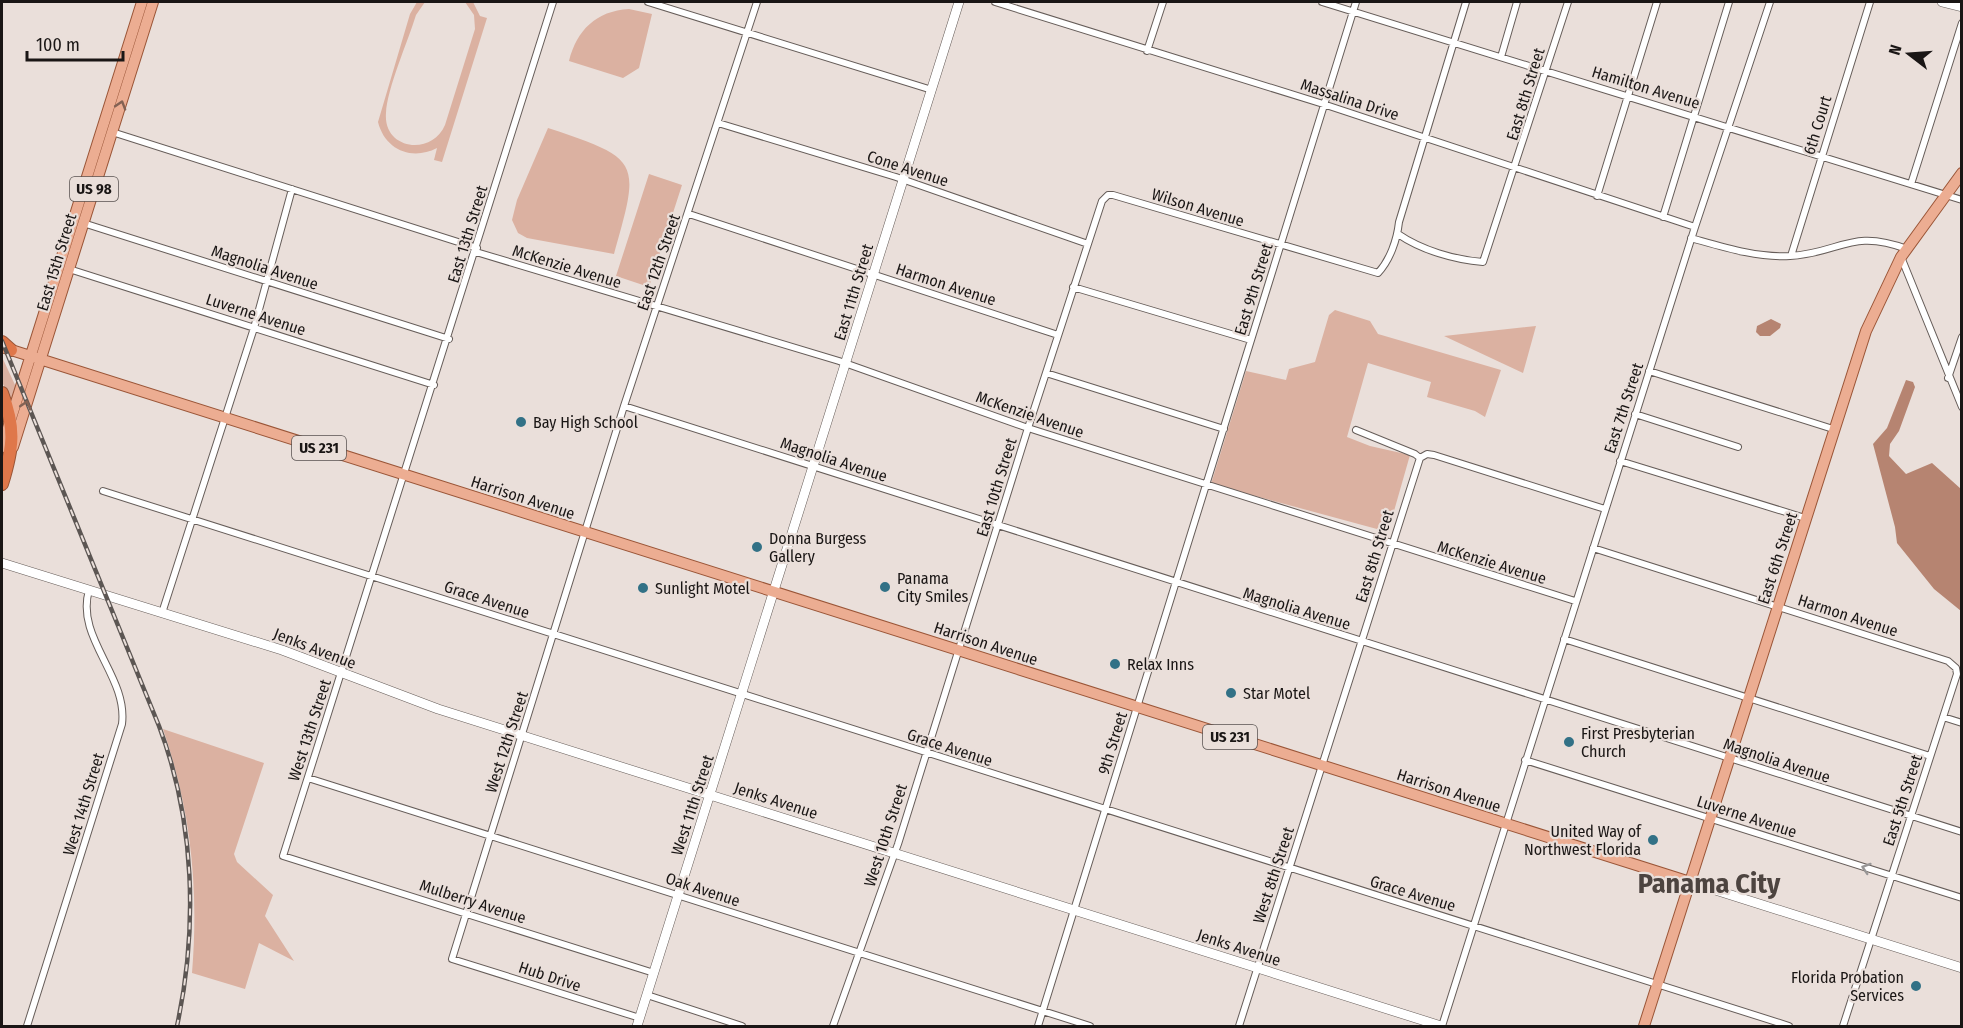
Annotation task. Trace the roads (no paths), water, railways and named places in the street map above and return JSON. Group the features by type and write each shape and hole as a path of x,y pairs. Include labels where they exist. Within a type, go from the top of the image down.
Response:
{"highway":[{"path":"2,393 10,420 7,449"},
{"name":"US 98","path":"2,484 7,449"}],"main road":[{"name":"East 15th Street","path":"135,42 142,2"},
{"name":"East 15th Street","path":"36,358 135,42 153,2"},
{"name":"East 6th Street","path":"1644,1026 1869,322 1904,253 1944,194 1962,173"},
{"name":"Harrison Avenue","path":"5,346 36,358 1690,882"},
{"name":"US 98","path":"10,420 36,358"},
{"name":"US 98","path":"7,449 36,358"}],"street":[{"name":"East 13th Street","path":"405,475 553,2"},
{"path":"648,2 932,90"},
{"name":"East 12th Street","path":"586,532 624,406 758,2"},
{"name":"East 11th Street","path":"774,592 959,2"},
{"name":"Massalina Drive","path":"995,2 1324,104 1494,159 1515,170 1695,227"},
{"path":"1147,51 1163,2"},
{"name":"Hamilton Avenue","path":"1322,2 1962,200"},
{"name":"East 9th Street","path":"1175,584 1356,2"},
{"path":"1398,234 1399,222 1466,2"},
{"path":"1501,57 1517,2"},
{"name":"East 8th Street","path":"1398,234 1420,246 1483,262 1515,170 1568,2"},
{"path":"1597,196 1657,2"},
{"path":"1663,217 1729,2"},
{"name":"East 7th Street","path":"1441,1026 1691,238 1770,2"},
{"name":"6th Court","path":"1791,256 1870,2"},
{"path":"1942,2 1962,7"},
{"path":"1911,184 1962,23"},
{"name":"Cone Avenue","path":"718,123 903,180 1088,244"},
{"name":"McKenzie Avenue","path":"107,130 648,306 658,305 846,363 1028,428 1391,545 1575,601"},
{"path":"162,613 254,328 292,189"},
{"name":"Wilson Avenue","path":"1106,196 1113,195 1378,273 1384,266 1398,234"},
{"name":"East 10th Street","path":"959,651 1073,287 1106,196"},
{"name":"Harmon Avenue","path":"688,214 1058,335"},
{"name":"Magnolia Avenue","path":"78,222 448,339"},
{"path":"1691,238 1749,253 1791,256 1865,239 1880,240 1904,253 1948,379 1962,407"},
{"name":"Luverne Avenue","path":"64,267 434,385"},
{"path":"1073,287 1251,340"},
{"path":"1948,379 1962,337"},
{"path":"1649,371 1833,429"},
{"path":"1046,373 1224,429"},
{"name":"Magnolia Avenue","path":"624,406 1175,584 1962,832"},
{"path":"1635,414 1738,447"},
{"path":"1356,430 1415,453 1420,458 1427,454 1434,455 1605,509"},
{"name":"East 8th Street","path":"1321,765 1420,458"},
{"path":"1620,461 1805,518"},
{"name":"West 13th Street","path":"283,856 405,475"},
{"name":"Grace Avenue","path":"103,491 1105,811 1789,1026"},
{"name":"West 12th Street","path":"452,959 586,532"},
{"name":"Harmon Avenue","path":"1593,548 1948,661 1956,668"},
{"name":"Jenks Avenue","path":"2,563 282,650 404,698 1441,1026"},
{"name":"9th Street","path":"1038,1026 1175,584"},
{"name":"West 14th Street","path":"27,1026 122,724 120,693 86,618 89,590"},
{"name":"West 11th Street","path":"639,1022 774,592"},
{"path":"1564,639 1930,756"},
{"name":"West 10th Street","path":"833,1026 895,854 959,651"},
{"name":"East 5th Street","path":"1843,1026 1957,674 1956,668"},
{"path":"1943,717 1962,723"},
{"name":"Luverne Avenue","path":"1525,760 1962,898"},
{"name":"West 8th Street","path":"1239,1026 1321,765"},
{"name":"Oak Avenue","path":"308,778 1090,1026"},
{"name":"Mulberry Avenue","path":"283,856 654,973"},
{"name":"Harrison Avenue","path":"1690,882 1962,968"},
{"name":"Hub Drive","path":"452,959 639,1022"},
{"path":"647,995 742,1026"}],"railway":[{"path":"2,341 159,726 171,762 186,837 190,913 184,989 177,1026"}],"place":[{"name":"Bay High School","path":"521,422"},
{"name":"Donna Burgess Gallery","path":"757,547"},
{"name":"Panama City Smiles","path":"885,587"},
{"name":"Sunlight Motel","path":"643,588"},
{"name":"Relax Inns","path":"1115,664"},
{"name":"Star Motel","path":"1231,693"},
{"name":"First Presbyterian Church","path":"1569,742"},
{"name":"United Way of Northwest Florida","path":"1653,840"},
{"name":"Florida Probation Services","path":"1916,986"}],"district":[{"name":"Panama City","path":"1709,883"}]}
